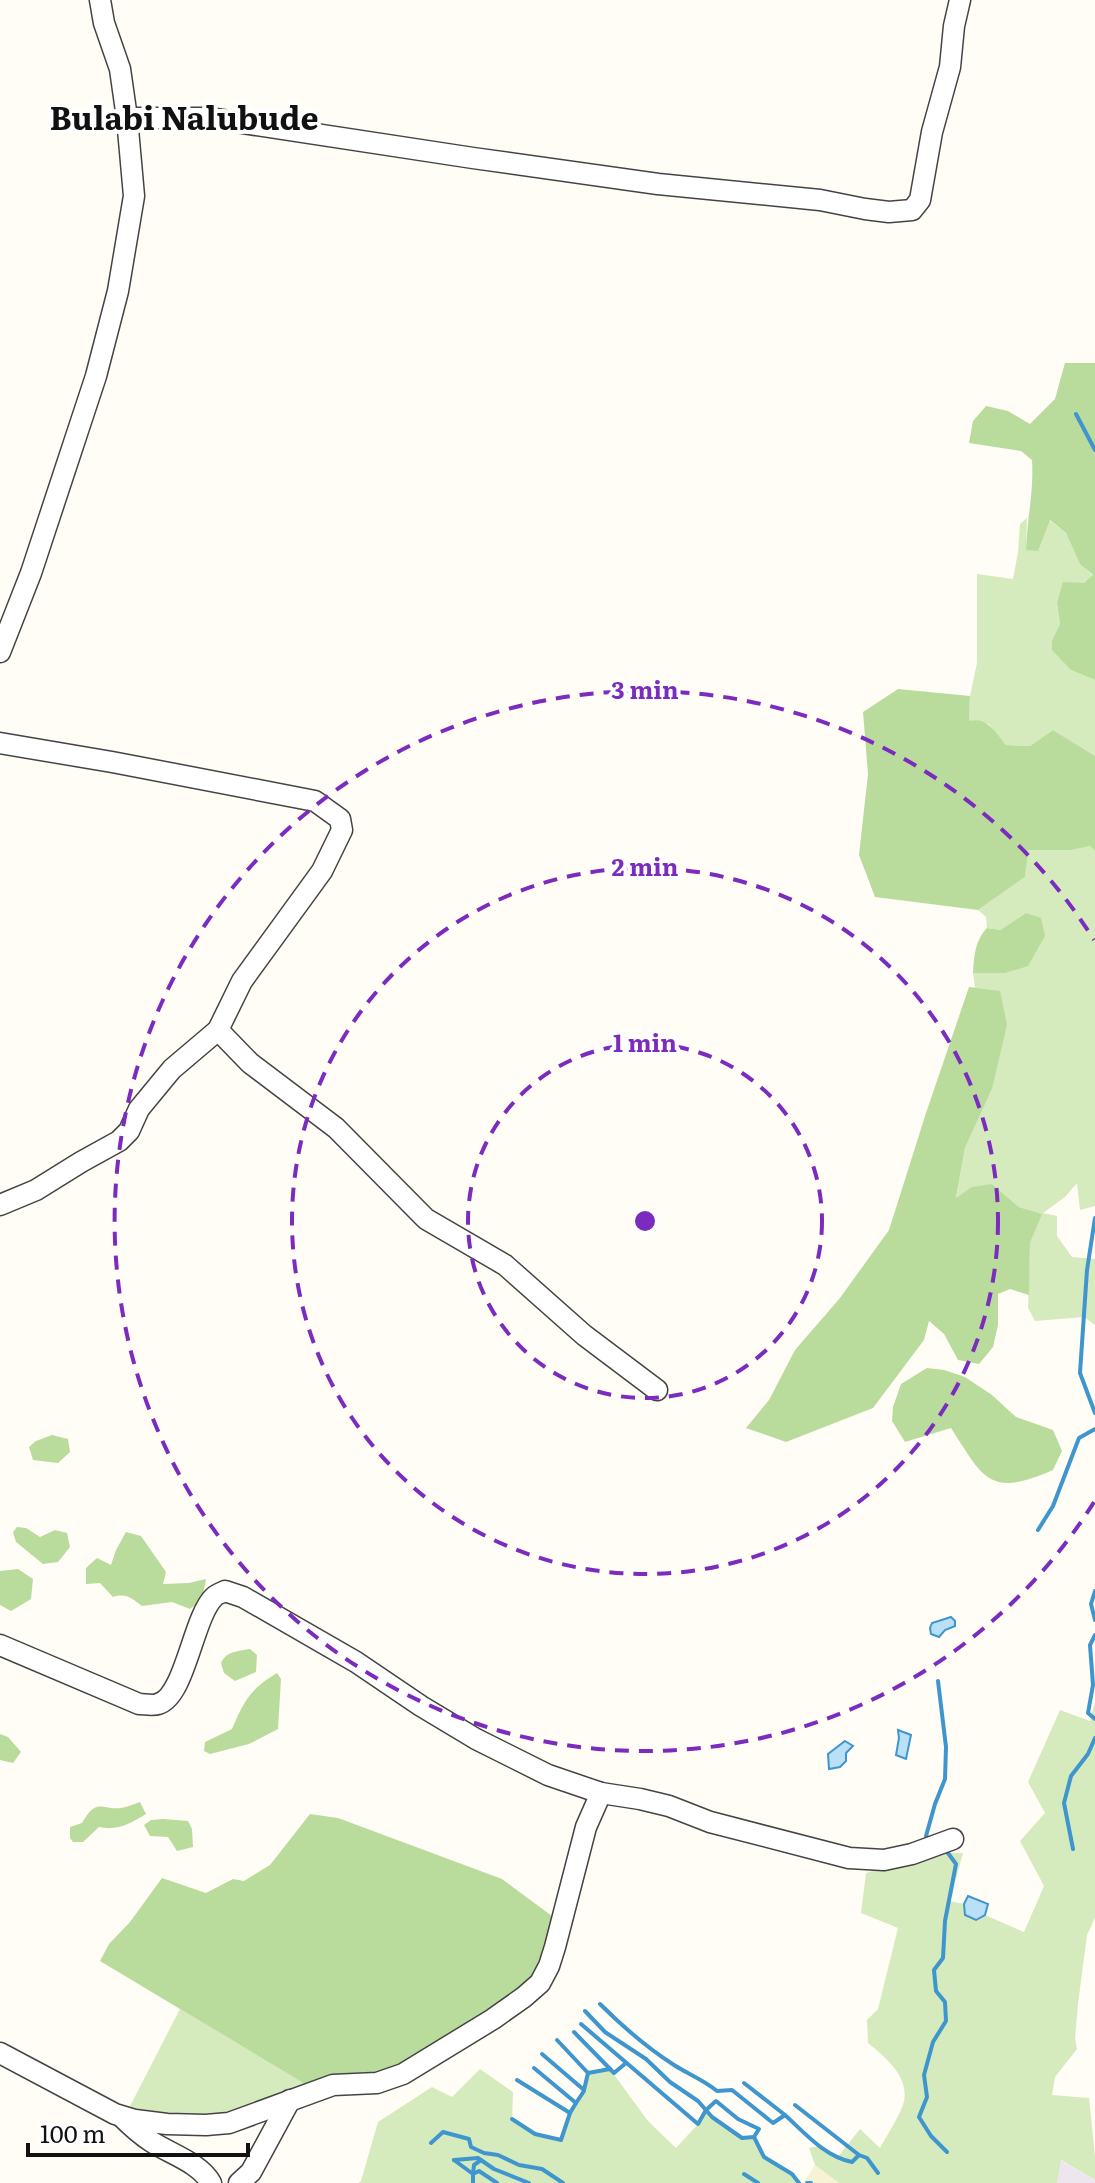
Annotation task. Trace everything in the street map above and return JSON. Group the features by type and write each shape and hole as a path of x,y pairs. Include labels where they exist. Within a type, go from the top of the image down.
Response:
{"street":[{"path":"0,652 31,573 96,376 118,291 134,196 120,69 104,23 100,0"},
{"path":"127,118 210,118 658,184 820,200 889,212 912,210 920,200 932,132 950,67 960,0"},
{"path":"0,743 315,801 340,819 342,830 322,871 242,981 218,1030 172,1069 139,1109 129,1131 119,1141 36,1190 0,1205"},
{"path":"218,1030 250,1063 336,1128 426,1219 505,1265 584,1335 657,1390"},
{"path":"0,1645 139,1704 159,1704 170,1696 192,1648 201,1618 214,1596 225,1591 243,1597 356,1662 476,1739 548,1775 601,1793 669,1806 710,1822 849,1858 884,1860 912,1854 953,1839"},
{"path":"0,2053 120,2115 167,2124 229,2123 333,2085 377,2083 403,2074 493,2019 540,1983 555,1947 586,1827 601,1793"},
{"path":"239,2183 251,2172 290,2100"},
{"path":"120,2115 151,2142 207,2176 211,2183"}],"shaded area":[{"path":"1060,2160 1095,2180 1095,2183 1057,2183"},
{"path":"815,2165 839,2183 803,2183"}],"green space":[{"path":"1065,363 1095,363 1095,680 1071,670 1052,650 1052,641 1060,624 1057,603 1063,582 1084,583 1093,575 1080,564 1066,533 1050,520 1038,551 1026,550 1032,460 1021,451 969,443 973,421 986,406 1008,411 1030,424 1055,399"},
{"path":"1027,518 1026,549 1049,520 1066,533 1080,563 1093,576 1057,603 1060,624 1053,641 1071,670 1095,680 1095,756 1053,730 1030,746 1006,745 989,724 969,721 970,696 977,663 977,574 1013,579 1020,524"},
{"path":"898,689 970,696 969,721 986,723 1006,745 1030,746 1053,730 1095,756 1095,851 1090,846 1072,850 1028,850 1025,877 978,910 875,897 859,855 868,774 863,712"},
{"path":"1090,846 1095,851 1095,1206 1080,1210 1077,1183 1065,1197 1043,1213 1057,1216 1057,1236 1072,1257 1095,1259 1095,1325 1084,1317 1035,1321 1028,1308 1030,1243 1041,1214 1019,1207 992,1184 956,1199 965,1148 992,1089 1000,992 975,988 973,973 1005,973 1026,913 1000,930 987,928 986,917 978,910 1025,877 1027,850 1072,850"},
{"path":"1026,913 1041,918 1045,936 1028,966 1005,973 973,973 978,943 987,928 1000,930"},
{"path":"969,987 1000,991 1007,1025 992,1089 965,1148 956,1198 972,1187 992,1184 1019,1207 1042,1214 1030,1243 1029,1295 1010,1289 998,1294 998,1325 993,1347 979,1364 958,1360 944,1334 929,1321 924,1340 873,1408 786,1442 746,1428 769,1400 795,1350 840,1298 889,1230"},
{"path":"927,1368 965,1377 992,1395 1016,1417 1053,1430 1062,1451 1053,1470 1015,1482 990,1479 972,1460 951,1428 905,1442 892,1421 893,1407 901,1384"},
{"path":"52,1435 68,1439 70,1452 58,1463 33,1460 29,1447"},
{"path":"17,1527 26,1528 40,1537 55,1530 67,1533 70,1547 58,1562 43,1564 16,1542 13,1532"},
{"path":"126,1532 141,1536 166,1572 163,1584 206,1579 202,1600 190,1609 172,1602 142,1606 125,1596 113,1597 100,1583 86,1584 86,1568 97,1558 111,1565"},
{"path":"18,1569 33,1579 31,1599 11,1611 0,1605 0,1571"},
{"path":"250,1649 257,1655 256,1672 235,1681 224,1673 221,1663 226,1656"},
{"path":"277,1673 281,1679 278,1729 249,1744 210,1754 204,1751 205,1742 232,1729 249,1696"},
{"path":"1095,1701 1095,1918 1087,1935 1075,2038 1077,2049 1055,2077 1052,2095 1089,2098 1095,2180 1061,2160 1057,2183 839,2183 815,2165 809,2148 820,2146 837,2158 860,2129 880,2148 897,2118 905,2092 899,2075 868,2043 867,2020 878,2009 898,1928 861,1913 866,1873 940,1853 963,1853 950,1901 964,1904 965,1915 976,1920 985,1915 1024,1932 1044,1886 1020,1841 1045,1813 1028,1782 1060,1710 1090,1721"},
{"path":"0,1734 8,1737 21,1752 13,1763 0,1760"},
{"path":"140,1802 146,1814 134,1821 118,1827 99,1827 83,1842 73,1842 70,1838 70,1827 82,1823 95,1807 121,1808"},
{"path":"310,1814 338,1818 502,1879 556,1919 535,1981 417,2057 373,2078 352,2073 305,2084 100,1961 109,1944 130,1922 162,1878 206,1893 233,1879 244,1881 270,1865"},
{"path":"151,1820 188,1821 192,1829 193,1847 177,1851 168,1837 150,1836 144,1825"},
{"path":"180,2009 305,2084 352,2073 373,2078 233,2117 127,2112"},
{"path":"480,2069 513,2092 512,2119 535,2134 561,2139 570,2113 584,2090 588,2073 610,2069 648,2121 676,2148 706,2110 734,2132 754,2137 764,2157 792,2174 799,2183 358,2183 378,2122 432,2087 452,2097"}],"water":[{"path":"951,1617 955,1626 939,1637 931,1634 932,1623"},
{"path":"898,1730 911,1735 906,1759 896,1755"},
{"path":"845,1741 853,1746 846,1753 846,1761 840,1767 829,1769 828,1754"},
{"path":"968,1896 988,1904 985,1915 976,1920 965,1915 964,1904"}],"waterway":[{"path":"1076,414 1095,450"},
{"path":"1095,1218 1087,1270 1080,1373 1095,1413"},
{"path":"1038,1530 1053,1506 1079,1438 1095,1429"},
{"path":"1095,1591 1091,1604 1095,1620"},
{"path":"1095,1635 1090,1645 1093,1685 1088,1713 1095,1719"},
{"path":"931,1841 926,1836 945,1779 946,1747 938,1681"},
{"path":"1073,1849 1064,1803 1071,1776 1088,1754 1095,1738"},
{"path":"945,1849 956,1864 945,1921 943,1958 934,1970 936,1991 945,2002 946,2021 933,2042 924,2075 927,2097 919,2117 931,2136 947,2152"},
{"path":"600,2004 644,2044 679,2068 717,2091 732,2090 773,2123 785,2115 833,2155 852,2162 859,2155 867,2158 878,2173"},
{"path":"585,2011 605,2032 646,2059 670,2082 698,2101 712,2117 742,2138 754,2137 764,2157 792,2174 799,2183"},
{"path":"581,2024 698,2124 716,2101 738,2119 759,2129 754,2137"},
{"path":"574,2032 614,2073 626,2063"},
{"path":"557,2040 588,2073 610,2069"},
{"path":"542,2054 584,2090 588,2073"},
{"path":"534,2068 576,2103 584,2091"},
{"path":"517,2080 570,2113 576,2103"},
{"path":"744,2083 785,2115"},
{"path":"795,2105 859,2155"},
{"path":"512,2119 535,2134 561,2140 570,2113"},
{"path":"431,2143 443,2132 469,2139 471,2147 519,2165 542,2169 563,2183"},
{"path":"454,2160 478,2158 494,2169 529,2183"},
{"path":"454,2160 473,2174 473,2183"},
{"path":"481,2160 474,2165 473,2174 479,2171 497,2183"},
{"path":"744,2174 758,2183"}],"district":[{"name":"Bulabi Nalubude","path":"184,116"}]}
